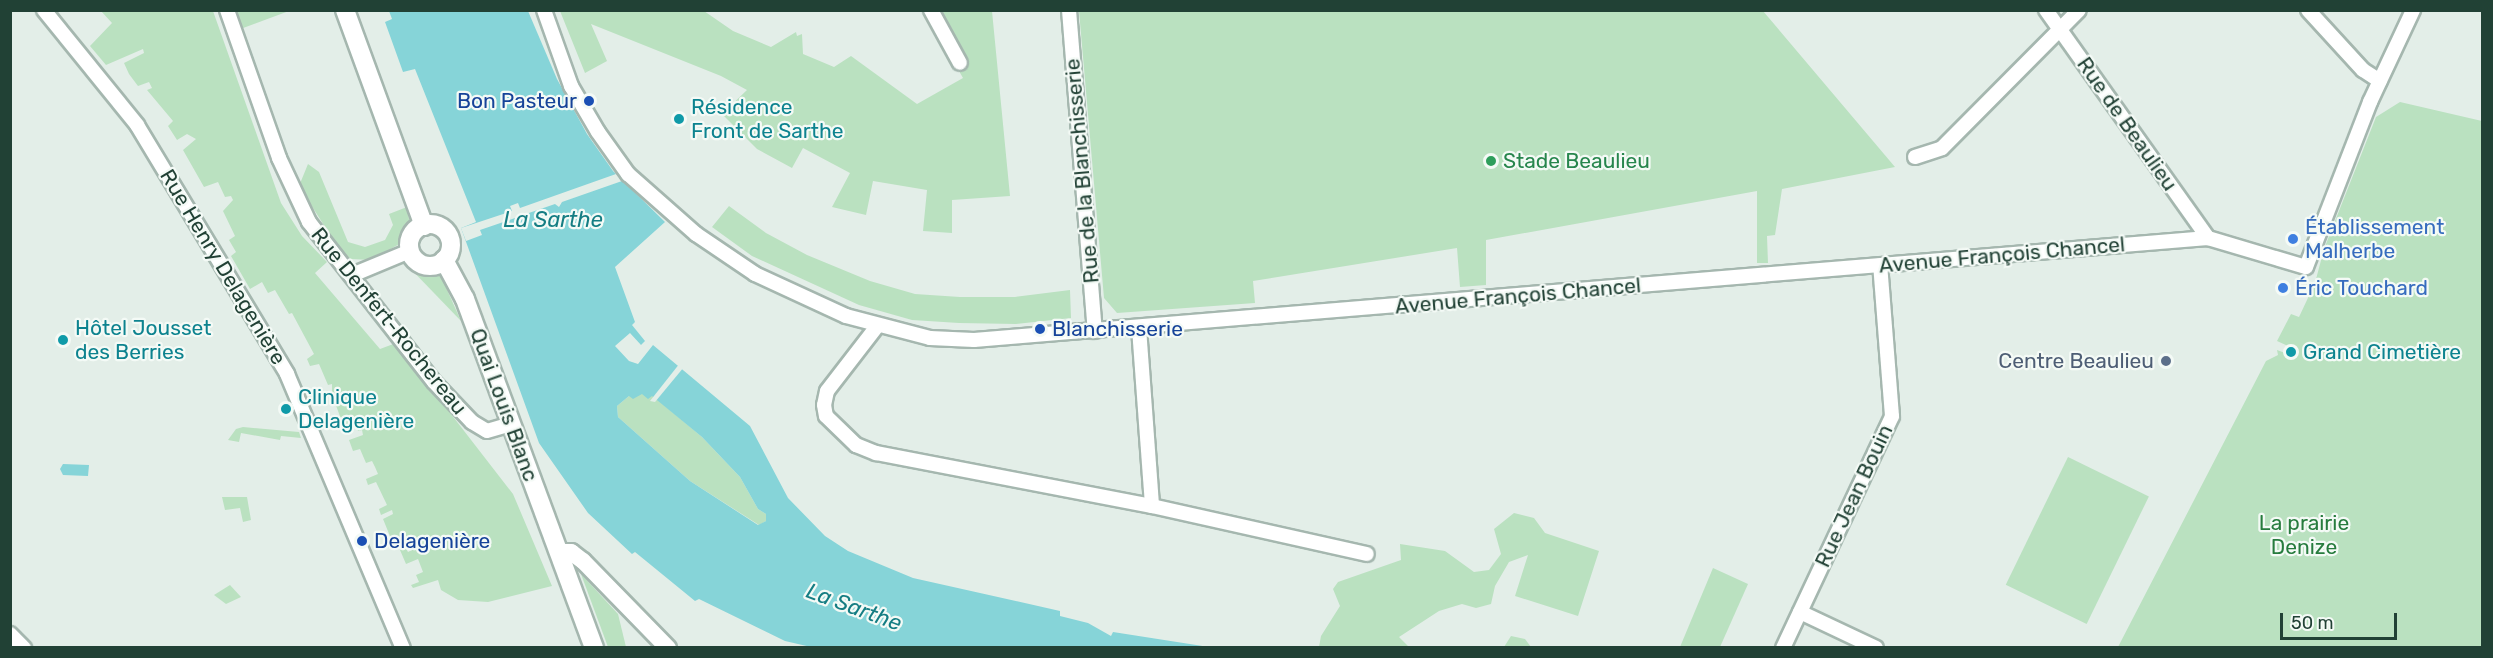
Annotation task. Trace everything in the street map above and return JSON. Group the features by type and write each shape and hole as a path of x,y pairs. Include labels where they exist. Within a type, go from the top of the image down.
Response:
{"main road":[{"path":"345,10 424,225"},
{"path":"424,225 434,225 447,234 450,250 444,260 425,265 410,251 413,233 424,225"},
{"name":"Quai Louis Blanc","path":"444,260 463,293 594,648"}],"street":[{"name":"Rue Henry Delagenière","path":"44,10 137,125 287,374 403,648"},
{"name":"Rue Denfert-Rochereau","path":"227,10 289,184 309,222 434,382 472,422 487,431 512,424"},
{"name":"Avenue François Chancel","path":"544,10 572,86 628,174 696,234 755,274 813,303 878,325 930,338 974,340 1095,332 2208,238 2306,267 2380,81"},
{"path":"931,10 960,63"},
{"name":"Rue de la Blanchisserie","path":"1069,10 1095,332"},
{"name":"Rue de Beaulieu","path":"2046,10 2208,238"},
{"path":"1915,157 1942,148 2079,10"},
{"path":"2308,10 2362,70 2380,81 2413,10"},
{"path":"352,275 410,251"},
{"name":"Rue Jean Bouin","path":"1783,648 1892,416 1880,265"},
{"path":"878,325 827,392 826,416 856,445 876,453 1152,506 1367,554"},
{"path":"1139,328 1152,506"},
{"path":"560,552 578,556 668,648"},
{"path":"1800,612 1876,648"},
{"path":"10,634 24,648"}],"green space":[{"path":"227,10 289,11 235,31"},
{"path":"101,11 213,11 281,203 302,236 327,262 315,273 380,349 396,343 513,494 552,586 488,602 458,600 441,590 438,580 413,588 411,585 419,582 416,575 423,572 418,559 406,564 400,550 405,547 408,552 420,546 413,538 394,546 383,519 393,514 392,510 381,515 379,509 387,505 376,482 368,485 366,479 378,474 372,461 366,463 360,449 353,451 349,440 363,435 362,430 358,431 356,425 345,430 334,400 341,397 339,392 332,395 332,384 328,385 319,364 310,366 307,359 314,354 292,313 289,314 275,290 268,293 262,282 250,289 231,256 236,252 229,240 235,236 223,211 233,200 231,196 225,197 218,182 204,187 183,150 196,139 187,134 177,140 168,126 173,121 147,90 152,88 149,82 138,86 129,74 124,63 144,53 143,49 106,65 90,46 112,23"},
{"path":"560,11 704,11 733,31 771,47 796,32 797,36 802,34 803,54 834,67 851,56 917,104 963,78 927,15 935,11 992,11 1010,196 952,200 952,233 923,231 927,190 873,181 866,215 832,207 850,173 803,148 792,168 757,149 722,114 747,90 721,76 591,24 607,61 585,73"},
{"name":"Stade Beaulieu","path":"1079,11 1763,11 1895,167 1782,189 1775,235 1767,236 1768,263 1757,263 1757,191 1486,240 1486,285 1460,287 1457,248 1253,281 1255,303 1117,313 1104,298"},
{"name":"La prairie Denize","path":"2400,102 2482,121 2482,647 2118,647 2266,361 2278,355 2277,350 2294,356 2297,350 2277,341 2291,314 2299,317 2315,283 2324,249 2376,117"},
{"path":"308,164 319,172 348,242 365,247 385,240 393,225 389,214 407,207 410,225 403,242 371,260 351,259 341,252 299,186"},
{"path":"729,206 766,233 807,255 870,281 915,294 960,297 1015,297 1070,290 1071,318 1016,324 959,323 912,320 859,305 752,256 712,227"},
{"path":"407,265 440,274 461,321"},
{"path":"642,393 652,395 702,437 740,477 758,509 766,514 766,521 759,525 690,481 618,417 617,406 629,396"},
{"path":"243,427 299,432 301,438 281,436 280,440 241,433 239,442 228,440 236,429"},
{"path":"2068,457 2149,496 2087,624 2006,585"},
{"path":"222,497 247,497 251,520 243,522 240,508 225,510"},
{"path":"1514,513 1534,518 1545,533 1599,551 1578,616 1515,596 1528,555 1509,562 1495,586 1491,604 1476,608 1462,604 1439,611 1399,637 1409,647 1319,647 1321,636 1340,606 1333,589 1338,582 1401,560 1400,544 1445,551 1474,572 1489,570 1501,554 1494,529"},
{"path":"1713,568 1748,584 1720,647 1680,647"},
{"path":"581,574 618,614 626,647 608,647"},
{"path":"230,585 241,597 226,604 214,595"},
{"path":"1511,636 1525,639 1531,647 1504,647"}],"water":[{"name":"La Sarthe","path":"389,11 528,11 557,79 587,134 613,171 665,222 615,267 635,322 632,325 645,341 641,345 630,333 615,346 629,361 638,364 653,345 750,426 788,498 825,536 848,551 913,578 1060,611 1060,616 1088,623 1111,636 1113,632 1209,647 811,647 785,641 699,599 695,601 635,552 632,554 588,513 539,443 461,228 476,222 415,69 403,72 385,22 392,19","holes":["642,394 648,399 652,396 702,437 740,477 758,509 766,514 766,521 758,525 690,481 618,417 617,406 629,396 633,399"]},
{"path":"63,464 89,465 88,476 63,475 60,469"}],"pier":[{"path":"616,174 622,181 562,202 559,207 555,204 523,215 520,222 515,218 480,230 482,235 466,241 461,228 512,211 510,206 518,203 520,208"},
{"path":"680,363 684,367 655,402 650,401"}],"place":[{"name":"Bon Pasteur","path":"589,101"},
{"name":"Résidence Front de Sarthe","path":"679,119"},
{"name":"Stade Beaulieu","path":"1491,161"},
{"name":"Établissement Malherbe","path":"2293,239"},
{"name":"Éric Touchard","path":"2283,288"},
{"name":"Blanchisserie","path":"1040,329"},
{"name":"Hôtel Jousset des Berries","path":"63,340"},
{"name":"Grand Cimetière","path":"2291,352"},
{"name":"Centre Beaulieu","path":"2166,361"},
{"name":"Clinique Delagenière","path":"286,409"},
{"name":"Delagenière","path":"362,541"}]}
